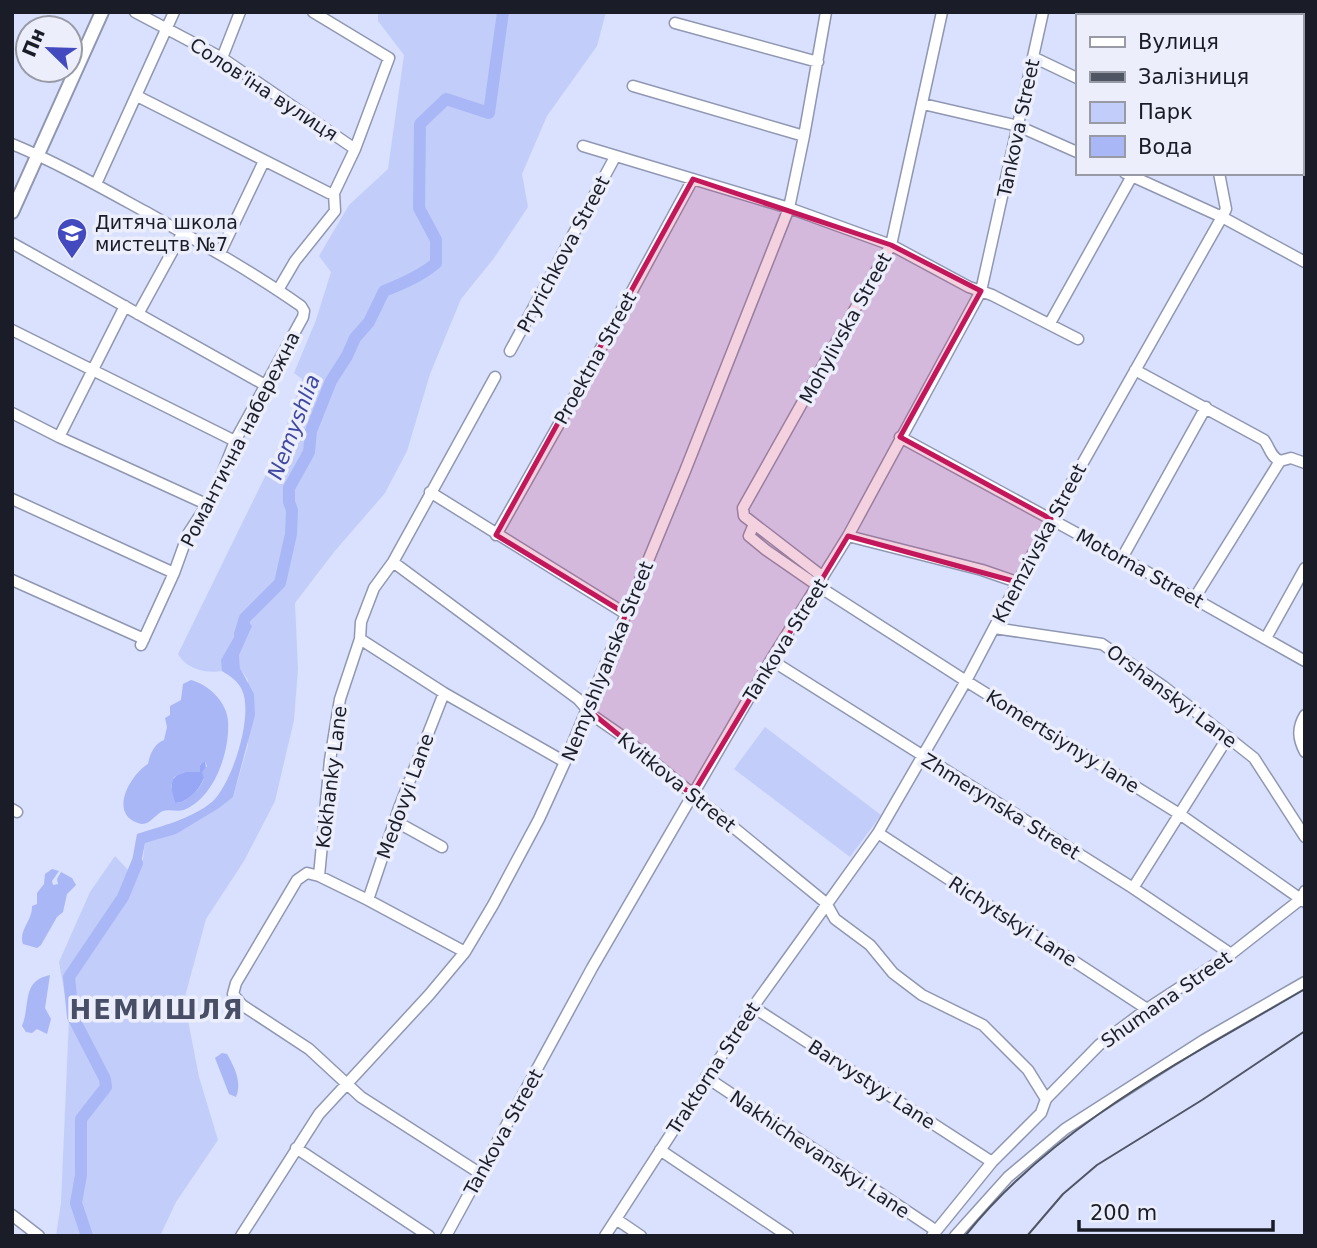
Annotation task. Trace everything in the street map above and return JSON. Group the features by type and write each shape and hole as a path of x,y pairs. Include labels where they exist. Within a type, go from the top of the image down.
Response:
{"main road":[{"path":"12,212 102,12"}],"street":[{"name":"Солов'їна вулиця","path":"135,12 222,58 355,149"},
{"path":"96,184 174,12"},
{"path":"222,58 240,12"},
{"path":"12,144 38,154 96,184 220,253 278,290 295,261 335,211 334,192 355,149 389,58 325,15 313,12"},
{"name":"Nemyshlyanska Street","path":"241,1236 319,1114 465,952 539,819 565,762 737,343 789,208 826,12"},
{"name":"Mohylivska Street","path":"754,524 744,516 743,508 891,245 942,12"},
{"name":"Tankova Street","path":"446,1236 592,968 771,660 848,536 981,291 1043,12"},
{"path":"675,23 818,62"},
{"path":"1033,57 1076,78"},
{"path":"633,86 804,136"},
{"path":"137,96 264,162 329,193 334,192"},
{"path":"923,104 1018,126 1076,152"},
{"path":"583,146 789,208 891,245 969,287 1050,323 1078,339"},
{"name":"Pryrichkova Street","path":"510,352 615,157"},
{"path":"220,253 264,162"},
{"path":"1050,323 1129,175 1222,217 1305,262"},
{"path":"1219,175 1226,209 1222,217"},
{"name":"Proektna Street","path":"496,535 693,179"},
{"name":"Khemzivska Street","path":"826,903 878,832 966,681 1051,519 1222,217"},
{"path":"138,314 183,232"},
{"path":"12,243 265,385"},
{"name":"Романтична набережна","path":"12,580 142,642 174,573 188,534 214,494 235,441 303,317 301,306 278,290"},
{"path":"59,437 125,306"},
{"path":"12,330 235,441"},
{"path":"1135,370 1264,439 1270,453 1280,461"},
{"path":"393,562 429,492 495,377"},
{"path":"1122,558 1206,407"},
{"path":"12,413 205,504"},
{"name":"Motorna Street","path":"900,437 1305,661"},
{"path":"1194,599 1280,461 1291,458 1305,463"},
{"path":"429,492 626,614"},
{"path":"12,499 174,573"},
{"name":"Komertsiynyy lane","path":"754,524 749,533 756,542 820,581 966,681 1181,815 1303,897"},
{"path":"848,536 982,570 1017,582"},
{"name":"Kokhanky Lane","path":"319,876 330,760 340,699 360,639 361,622 374,588 393,562"},
{"name":"Kvitkova Street","path":"393,562 578,699 826,903 835,919 870,945 893,973 922,995 983,1026 1028,1070 1046,1099"},
{"path":"1266,638 1305,568"},
{"name":"Orshanskyi Lane","path":"994,628 1102,644 1163,686 1254,758 1305,837"},
{"path":"360,639 444,693 565,762"},
{"name":"Zhmerynska Street","path":"771,660 1133,888 1231,954"},
{"name":"Medovyi Lane","path":"368,900 444,693"},
{"path":"1305,715 1299,725 1300,742 1305,752"},
{"path":"1133,888 1228,737"},
{"path":"395,821 442,847"},
{"name":"Richytskyi Lane","path":"878,832 1147,1009"},
{"path":"465,952 368,900 319,876 307,873 297,880 236,983 233,993 242,1005 309,1049 347,1086 411,1131 481,1174"},
{"name":"Shumana Street","path":"933,1233 992,1162 1041,1113 1046,1099 1099,1045 1147,1009 1231,954 1303,897"},
{"name":"Traktorna Street","path":"605,1236 706,1077 826,903"},
{"path":"955,1236 1008,1177 1065,1129 1204,1040 1305,982"},
{"name":"Barvystyy Lane","path":"753,1007 992,1162"},
{"name":"Nakhichevanskyi Lane","path":"706,1077 933,1233"},
{"path":"296,1148 429,1236"},
{"path":"660,1150 788,1236"},
{"path":"12,1215 39,1236"},
{"path":"616,1219 641,1236"}],"highlighted area":[{"path":"693,179 891,245 981,291 900,437 1051,519 1017,582 848,536 692,795 586,708 626,614 496,535"}],"green space":[{"path":"378,12 606,12 597,46 547,116 522,174 528,207 494,258 461,299 430,374 407,451 385,493 334,552 295,603 298,669 294,720 275,801 244,861 206,919 184,1000 199,1077 218,1140 176,1202 160,1236 56,1236 61,1203 69,1019 59,962 90,892 115,856 133,879 143,859 145,842 159,839 233,797 248,745 248,680 240,668 239,655 222,660 222,671 210,672 191,667 178,654 279,448 302,379 294,373 316,320 331,272 319,256 349,205 388,169 404,55 378,21"},
{"path":"765,727 881,815 850,857 734,769"}],"shaded area":[{"path":"205,762 206,768 202,782 188,799 175,803 171,792 172,780 177,775 199,767"}],"water":[{"path":"245,618 252,626 239,655 240,668 254,694 255,715 233,797 176,834 145,843 139,873 133,880 130,872 137,834 204,808 220,793 227,780 243,732 245,701 238,684 222,671 221,660"},
{"path":"191,680 204,685 216,695 224,707 228,733 223,759 213,783 196,803 183,810 161,812 148,823 138,823 129,818 125,811 125,794 135,776 148,764 155,747 164,740 167,727 165,718 170,715 170,706 181,700 183,684","holes":["205,762 207,766 202,772 204,778 196,791 184,801 175,803 171,787 174,777 185,772 200,772 200,764"]},
{"path":"52,869 59,871 52,881 53,885 58,884 57,879 61,872 72,878 76,885 67,894 63,912 57,917 41,945 37,948 23,944 22,935 32,906 37,904 37,893 44,884 45,874"},
{"path":"50,975 45,1008 51,1019 47,1034 37,1029 32,1033 26,1032 22,1026 31,988 35,982"},
{"path":"222,1053 227,1054 237,1075 236,1097 229,1094 215,1058"}],"waterway":[{"name":"Nemyshlia","path":"240,634 245,618 280,583 291,534 289,488 309,452 311,431 331,381 355,338 369,322 384,291 418,276 436,263 436,240 419,208 420,124 446,99 489,113 503,12"},
{"name":"Nemyshlia","path":"87,1236 76,1203 81,1175 81,1119 106,1087 105,1079 73,1017 69,977 123,897 137,863"}],"railway":[{"path":"965,1236 1000,1196 1080,1128 1168,1069 1305,989"},
{"path":"1027,1236 1063,1194 1097,1165 1202,1100 1305,1031"}],"place":[{"name":"Дитяча школа мистецтв №7","path":"72,260"}],"district":[{"name":"НЕМИШЛЯ","path":"157,1010"}]}
